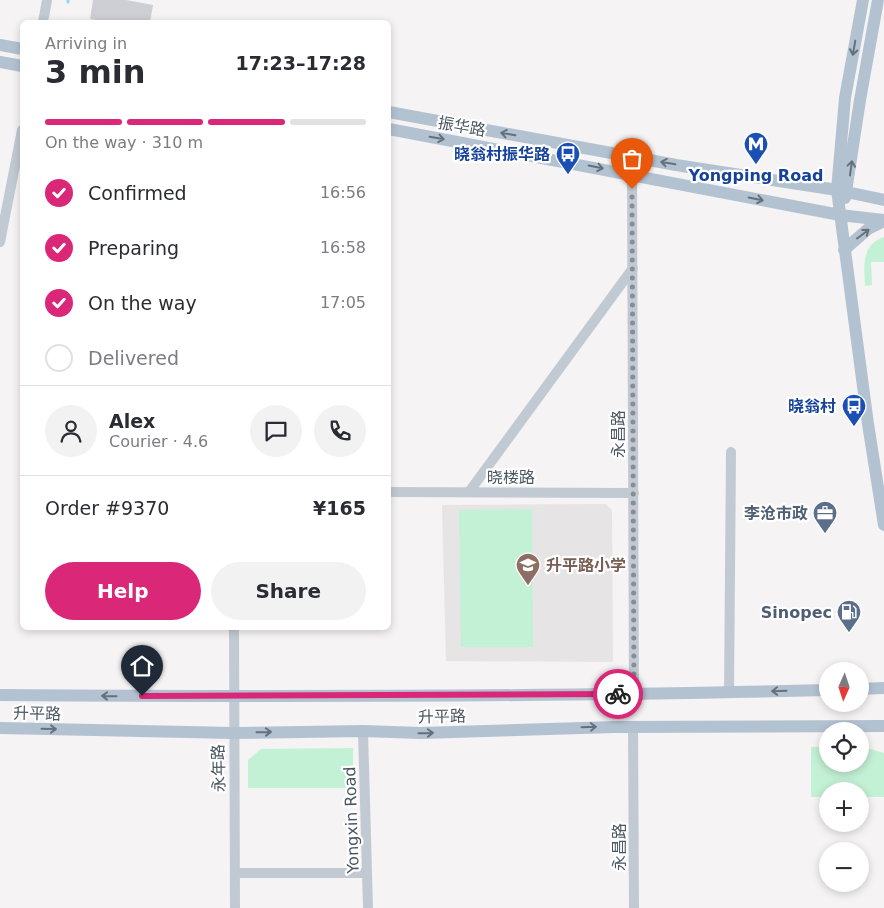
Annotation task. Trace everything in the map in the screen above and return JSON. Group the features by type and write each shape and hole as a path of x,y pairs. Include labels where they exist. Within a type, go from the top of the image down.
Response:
{"main road":[{"path":"862,0 845,98 840,215 884,525"},
{"path":"842,191 878,0"},
{"path":"0,45 20,48"},
{"path":"0,62 20,66"},
{"name":"振华路","path":"391,112 676,165 842,191 884,200"},
{"name":"振华路","path":"391,129 840,215 884,221"},
{"path":"844,250 868,229 884,221"},
{"path":"869,689 884,688"},
{"name":"升平路","path":"0,694 235,697 634,694 819,690"},
{"name":"升平路","path":"0,728 233,732 363,730 421,733 633,726 884,726"}],"street":[{"path":"43,20 47,0"},
{"path":"0,242 20,140"},
{"name":"永昌路","path":"632,175 634,694"},
{"path":"469,492 633,268"},
{"path":"729,692 731,452"},
{"name":"晓楼路","path":"391,492 634,493"},
{"name":"永年路","path":"234,630 235,908"},
{"name":"永昌路","path":"633,726 634,908"},
{"name":"Yongxin Road","path":"363,730 368,908"},
{"path":"235,873 367,873"}],"shaded area":[{"name":"升平路小学","path":"606,504 612,510 613,662 446,661 442,505"}],"green space":[{"path":"884,237 884,262 871,262 872,285 865,286 865,264 868,251 871,245"},
{"path":"532,509 533,647 461,647 459,510"},
{"path":"819,746 819,772 869,772 869,749 884,753 884,797 869,797 869,782 819,782 819,797 811,797 811,747"},
{"path":"353,748 353,788 248,788 248,760 261,749"}],"building":[{"path":"93,0 126,0 153,5 150,20 90,19"}],"way so far":[{"path":"618,694 634,694 632,189"}],"place":[{"name":"Yongping Road","path":"756,165"},
{"name":"晓翁村振华路","path":"568,175"},
{"name":"晓翁村","path":"854,427"},
{"name":"李沧市政","path":"825,534"},
{"name":"升平路小学","path":"528,586"},
{"name":"Sinopec","path":"849,633"}],"route":[{"path":"142,696 618,694"}]}
